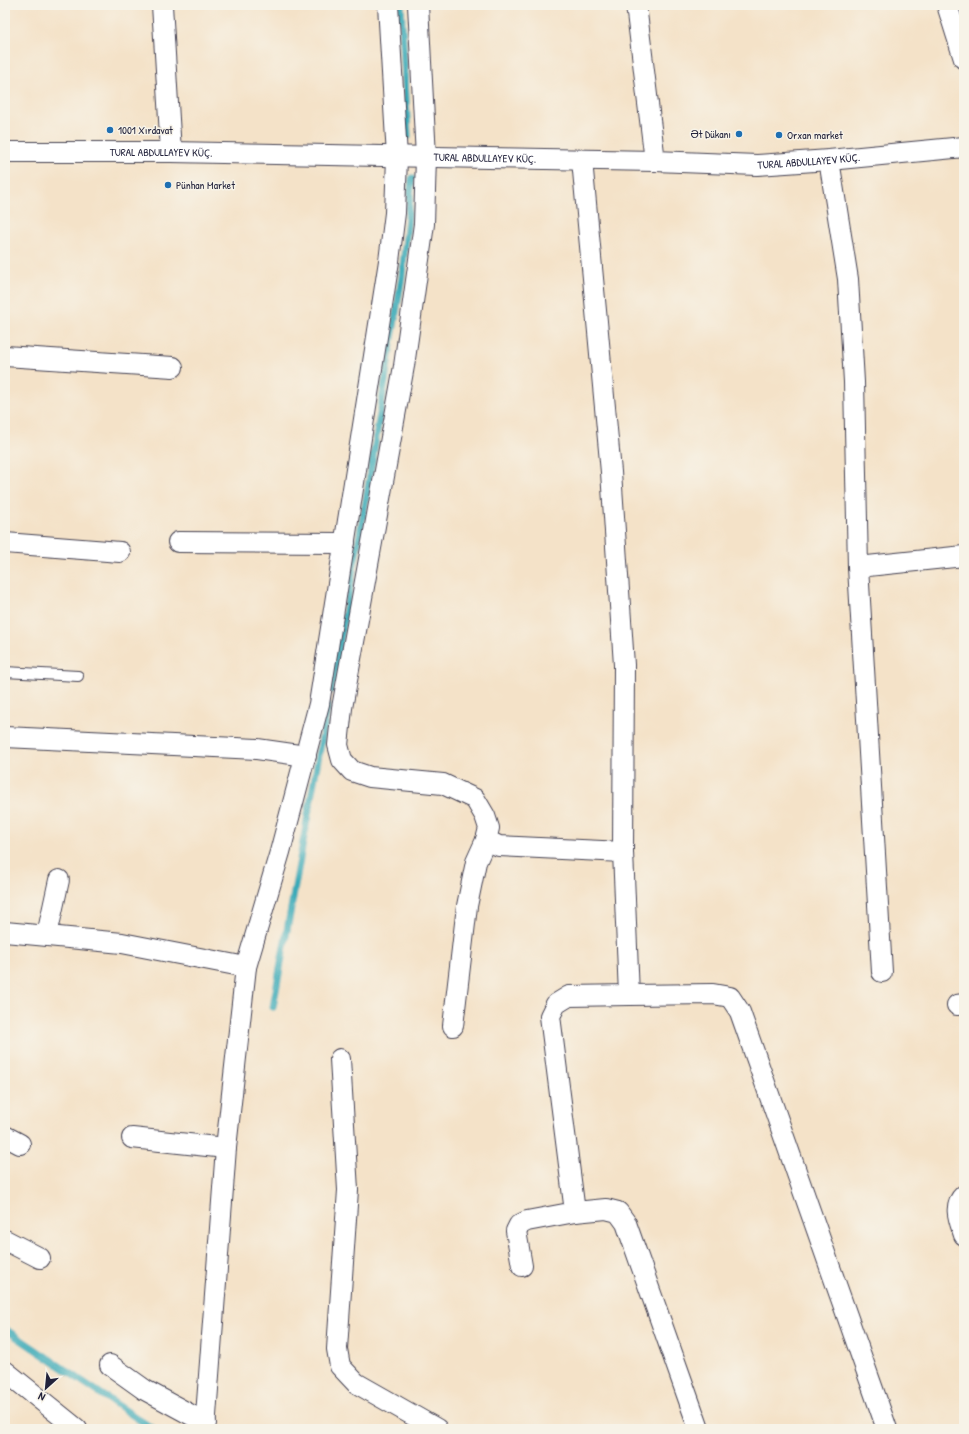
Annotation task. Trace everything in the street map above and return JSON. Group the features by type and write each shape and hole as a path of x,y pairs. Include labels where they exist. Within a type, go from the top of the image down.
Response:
{"street":[{"path":"162,5 171,152"},
{"path":"110,1365 145,1390 206,1426 226,1148 246,967 280,852 306,756 318,704 389,261 395,214 397,157 388,5"},
{"path":"418,5 426,158 424,224 404,366 342,708 338,745 342,760 352,771 370,777 443,784 475,799 489,828 486,840 476,862 467,906 453,1026"},
{"path":"636,5 655,161"},
{"path":"947,5 964,59"},
{"name":"TURAL ABDULLAYEV KÜÇ.","path":"5,152 171,152 426,158 655,161 757,165 829,160 964,147"},
{"path":"582,160 611,472 624,665 623,852 629,996"},
{"path":"829,160 848,279 854,382 858,567 882,972"},
{"path":"5,356 173,366"},
{"path":"178,542 345,543"},
{"path":"5,543 120,552"},
{"path":"858,567 964,556"},
{"path":"5,737 257,749 306,756"},
{"path":"486,840 499,846 517,848 623,852"},
{"path":"47,935 59,880"},
{"path":"5,932 122,943 246,967"},
{"path":"575,1212 550,1016 556,1004 569,996 713,994 730,997 740,1012 888,1429"},
{"path":"340,1059 348,1190 337,1349 340,1366 356,1383 437,1429"},
{"path":"132,1138 226,1148"},
{"path":"964,1195 959,1200 957,1214 964,1235"},
{"path":"522,1266 516,1231 519,1225 527,1221 575,1212 606,1209 618,1212 626,1223 699,1429"},
{"path":"5,1240 40,1258"},
{"path":"5,1371 77,1429"}],"lane":[{"path":"5,672 78,676"}],"waterway":[{"path":"401,5 408,136"},
{"path":"331,690 365,506 402,276 412,178"},
{"path":"273,1007 328,705"},
{"path":"5,1329 153,1429"}],"place":[{"name":"1001 Xırdavat","path":"110,130"},
{"name":"Ət Dükanı","path":"739,134"},
{"name":"Orxan market","path":"779,135"},
{"name":"Pünhan Market","path":"168,185"}]}
